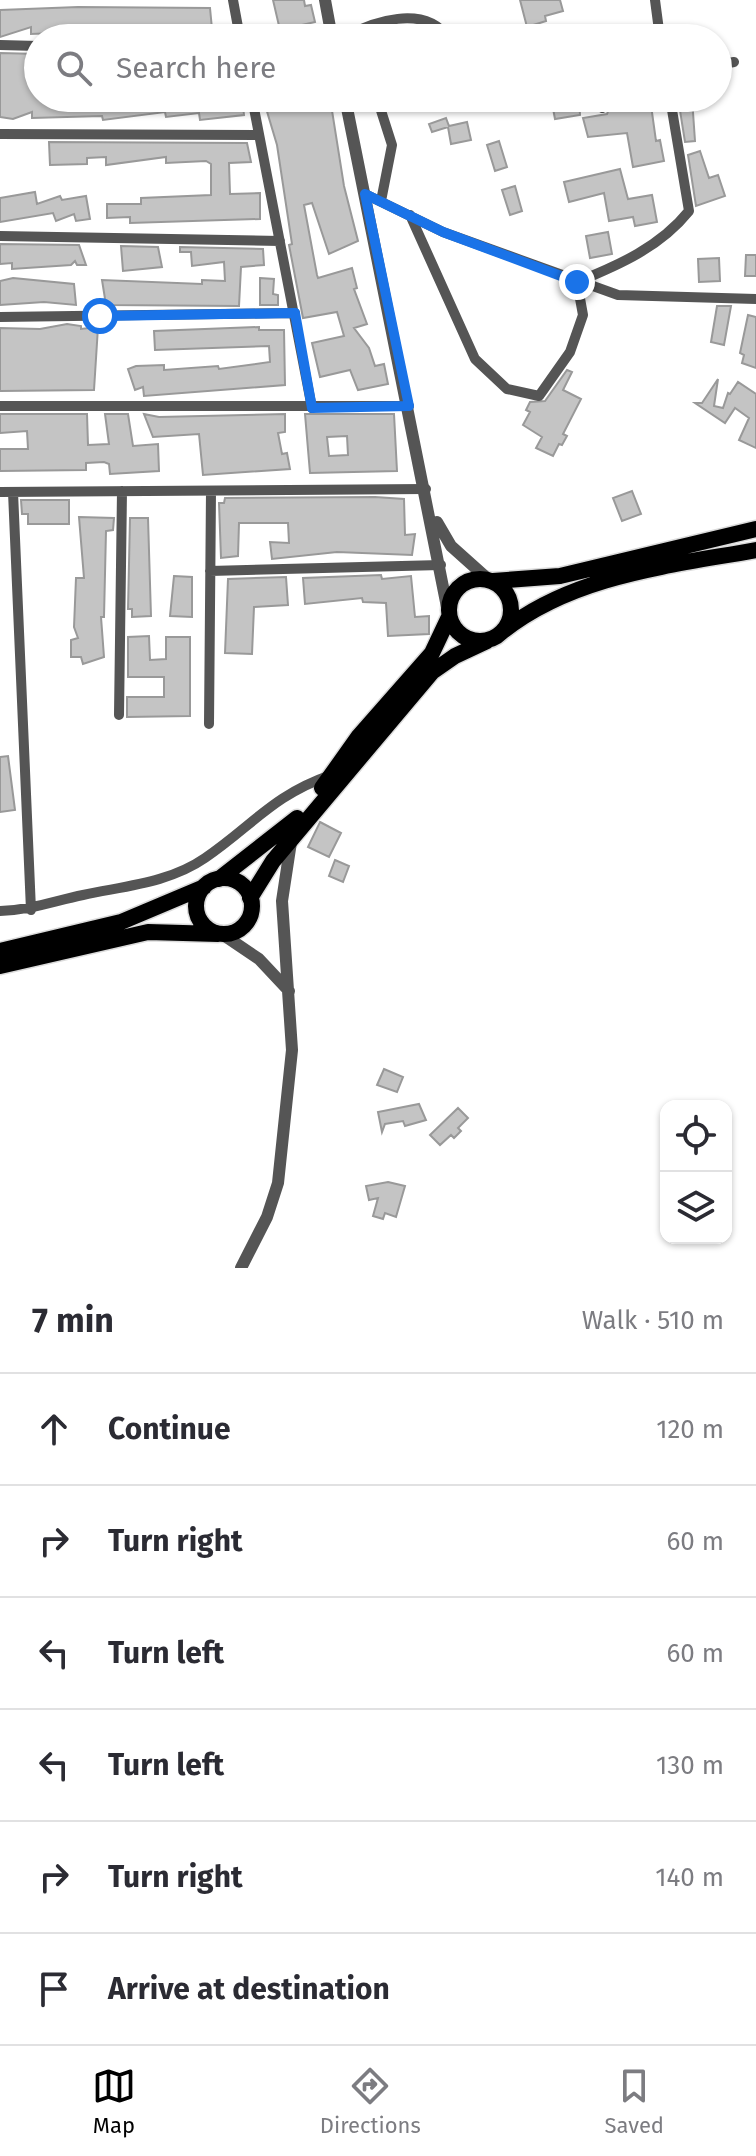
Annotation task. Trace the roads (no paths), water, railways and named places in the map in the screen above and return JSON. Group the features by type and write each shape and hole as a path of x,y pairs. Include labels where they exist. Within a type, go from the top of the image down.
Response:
{"highway":[{"path":"0,951 129,919 212,883 286,829 374,718 432,653 448,614 449,602 460,585 469,580 551,578 756,529"},
{"path":"250,898 273,861 432,672 455,656 487,641 562,593 639,572 756,550"},
{"path":"491,580 501,587 511,604 511,613 503,631"},
{"path":"448,614 463,637 487,641"},
{"path":"0,966 148,932 231,933 245,923 251,907 250,898 242,885 212,883"},
{"path":"212,883 196,910 203,925 220,934"}],"street":[{"path":"233,0 237,24"},
{"path":"325,0 329,24"},
{"path":"655,0 658,24"},
{"path":"374,24 425,19 431,24"},
{"path":"0,45 24,46"},
{"path":"255,112 312,408"},
{"path":"348,112 426,489 448,614"},
{"path":"381,112 392,145 381,201"},
{"path":"577,282 618,265 671,234 689,211 672,112"},
{"path":"0,134 259,135"},
{"path":"365,194 577,282 618,295 756,299"},
{"path":"410,215 475,359 507,389 539,396 570,352 583,315 577,282"},
{"path":"0,236 280,241"},
{"path":"0,317 295,313"},
{"path":"0,406 409,406"},
{"path":"0,492 426,489"},
{"path":"119,715 122,491"},
{"path":"209,724 211,491"},
{"path":"13,492 31,910"},
{"path":"428,505 451,546 491,580"},
{"path":"210,571 441,565"},
{"path":"0,911 31,910 61,900 156,881 188,868 204,859 281,797 331,775"},
{"path":"241,1268 267,1217 278,1183 292,1050 282,901 292,838"},
{"path":"220,934 259,959 290,992"}]}
